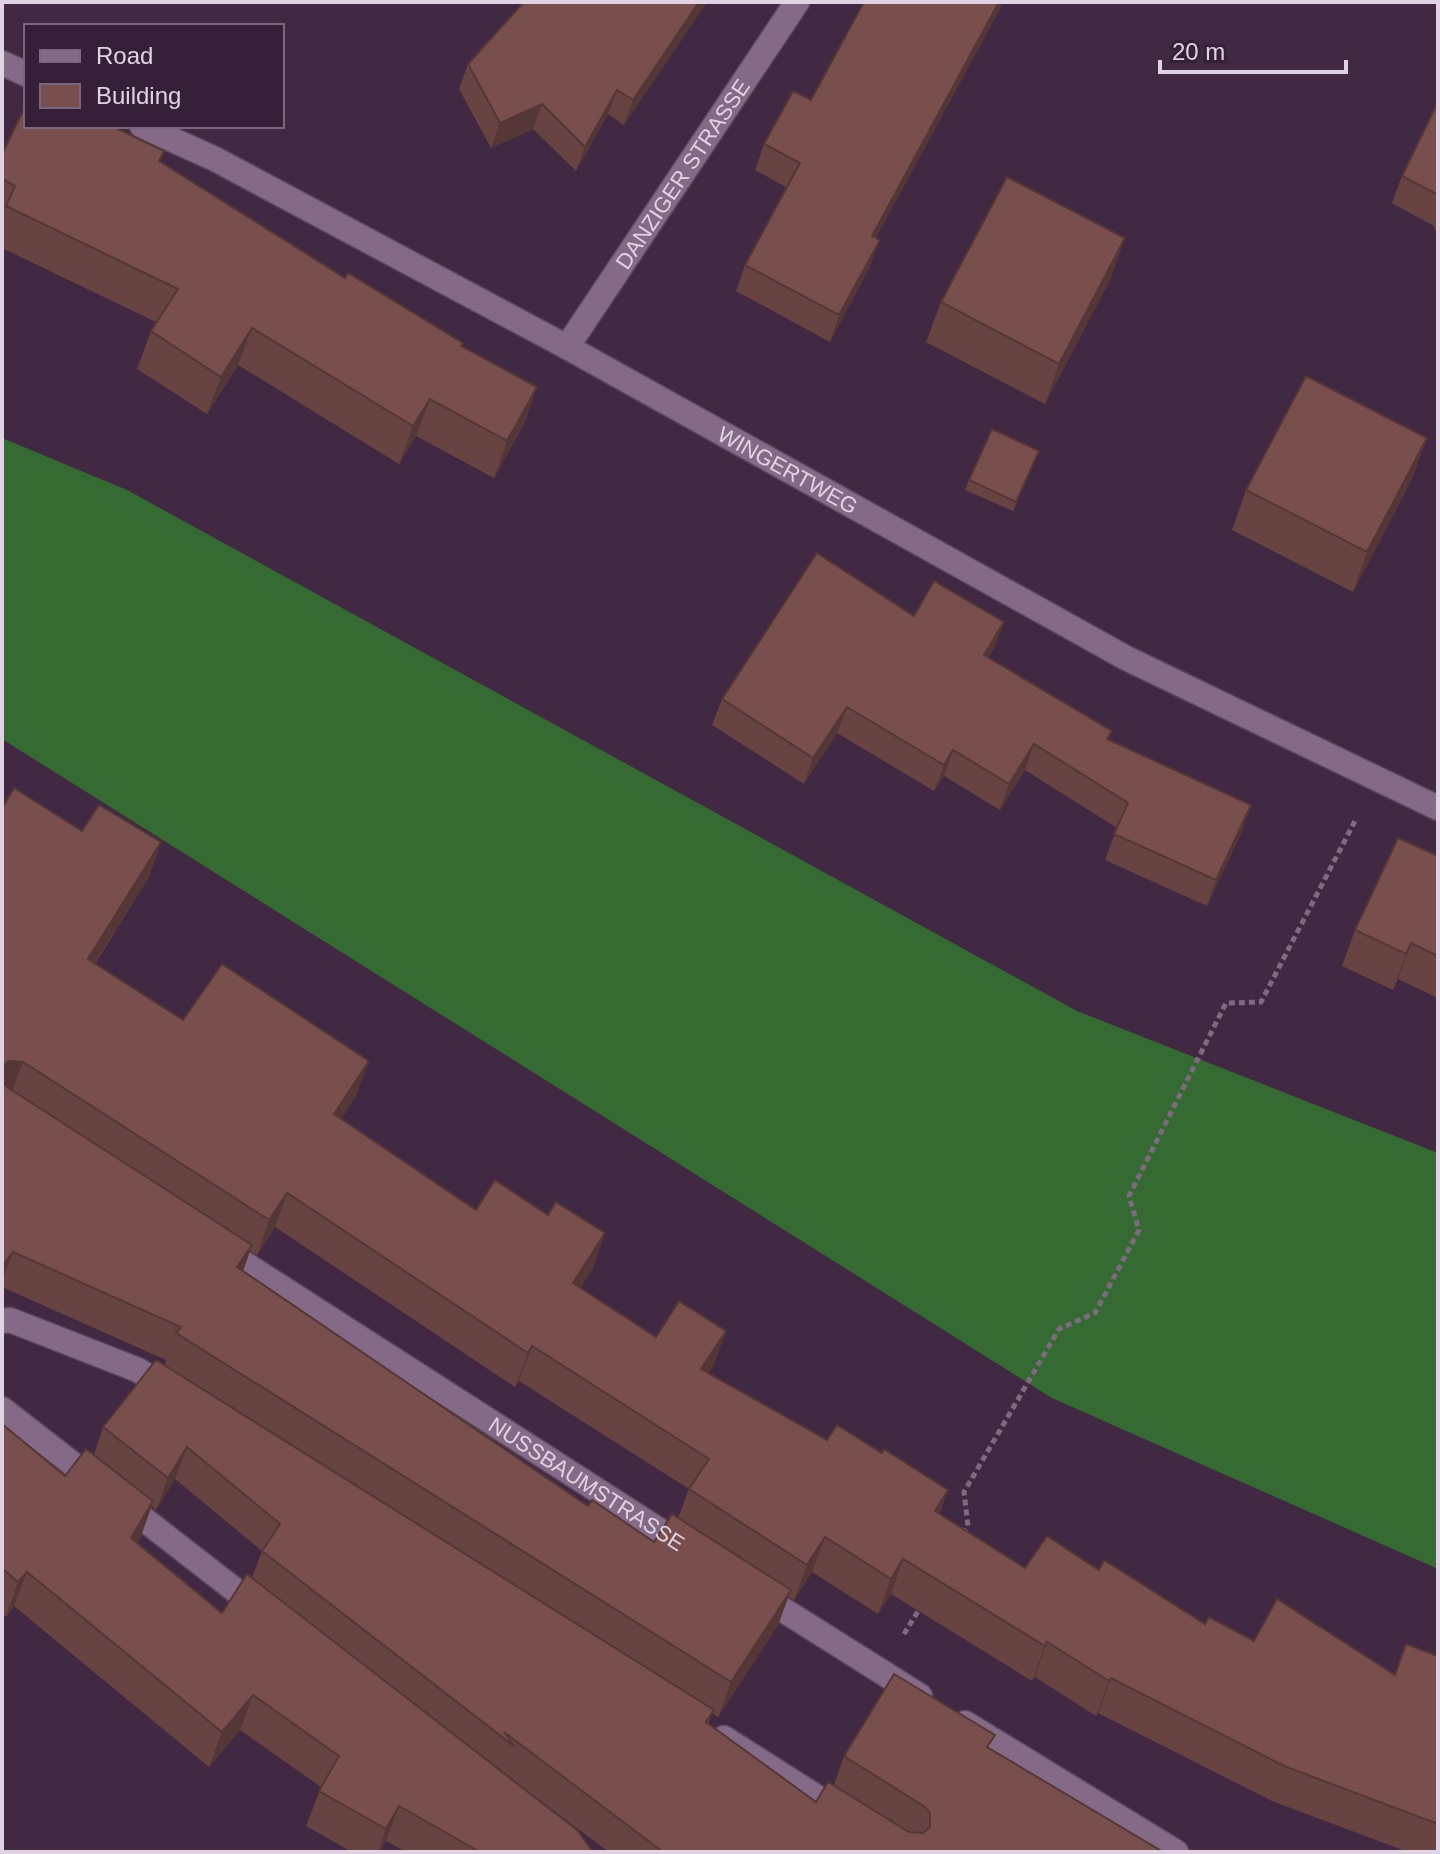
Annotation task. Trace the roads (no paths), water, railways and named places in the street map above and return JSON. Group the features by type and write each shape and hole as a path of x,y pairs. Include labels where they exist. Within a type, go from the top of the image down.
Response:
{"street":[{"name":"DANZIGER STRASSE","path":"567,347 797,2"},
{"path":"2,63 24,73"},
{"name":"WINGERTWEG","path":"146,128 215,159 567,347 1126,658 1438,808"},
{"name":"NUSSBAUMSTRASSE","path":"202,1237 708,1562"},
{"path":"2,1321 10,1320 138,1370 192,1404"},
{"path":"2,1409 275,1621"},
{"path":"735,1579 1176,1852"},
{"path":"703,1725 865,1827"}]}
